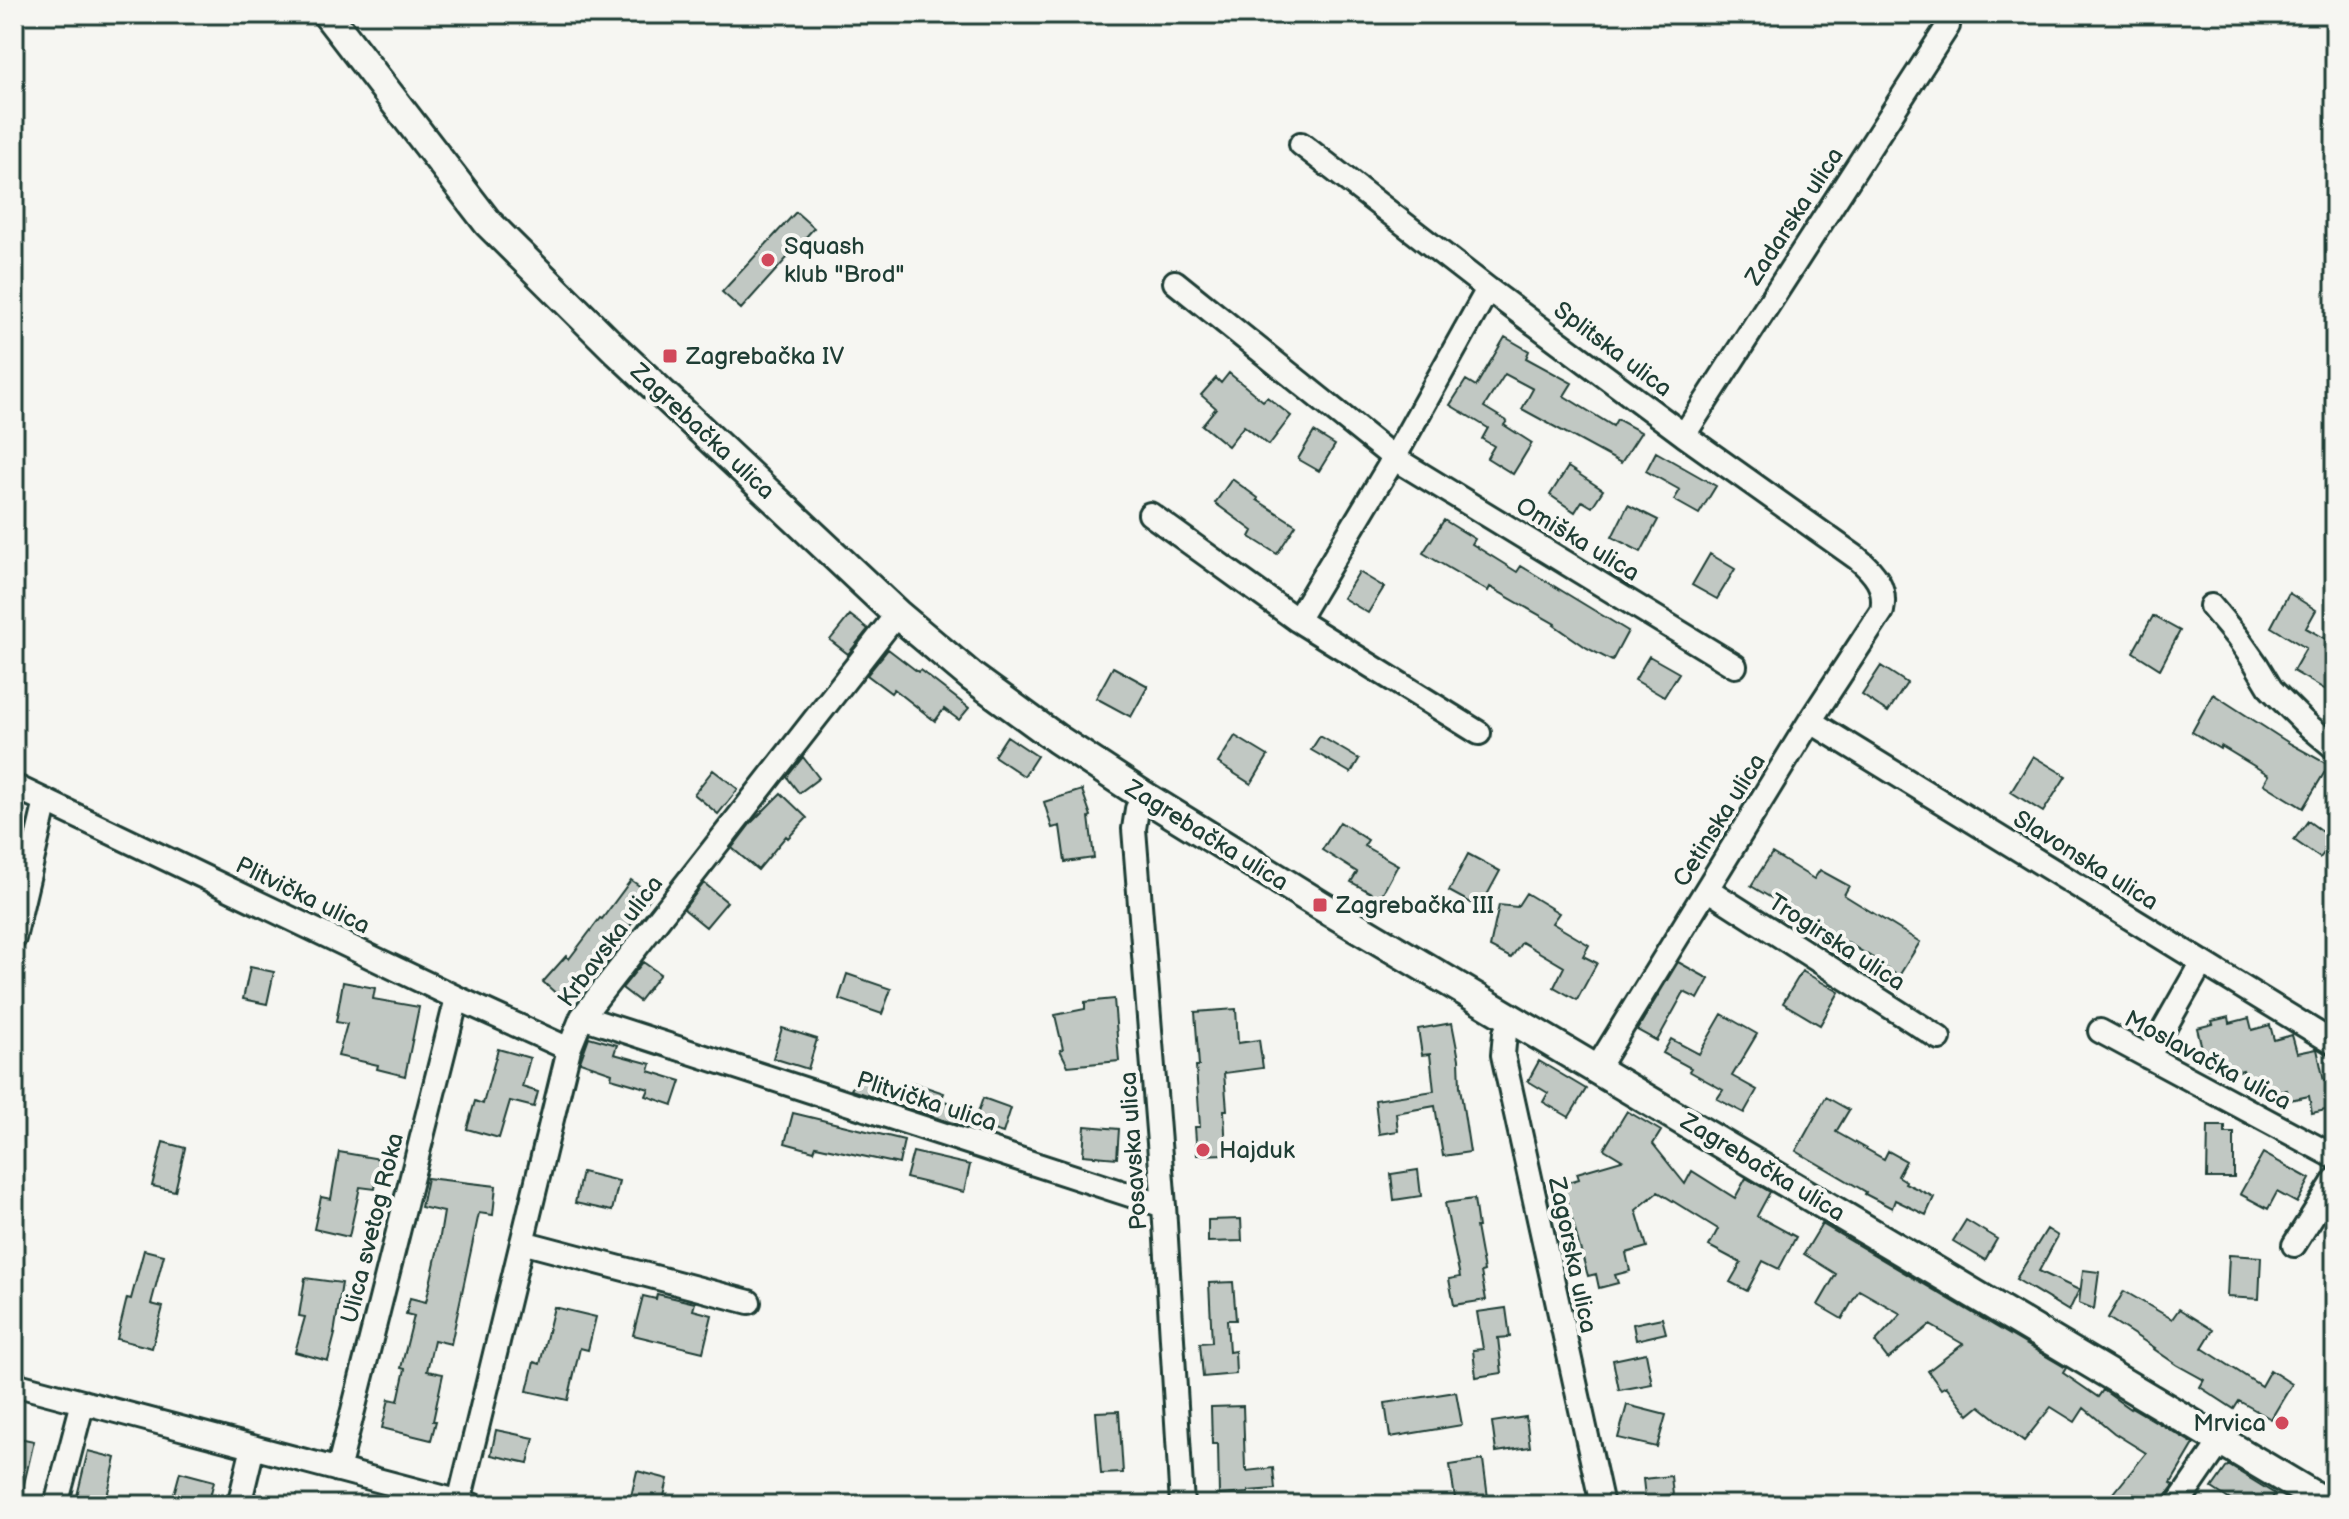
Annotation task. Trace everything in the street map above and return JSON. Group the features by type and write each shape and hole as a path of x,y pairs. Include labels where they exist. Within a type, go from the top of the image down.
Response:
{"main road":[{"name":"Zagrebačka ulica","path":"327,14 488,223 616,350 897,614 972,677 1057,739 1320,905 2329,1505"}],"street":[{"name":"Zadarska ulica","path":"1684,435 1948,26"},
{"name":"Splitska ulica","path":"1301,144 1684,435 1857,558 1873,571 1885,599"},
{"name":"Omiška ulica","path":"1175,282 1394,458 1735,666"},
{"path":"1297,620 1394,458 1488,289"},
{"path":"1150,514 1297,620 1479,733"},
{"name":"Cetinska ulica","path":"1597,1068 1810,721 1882,611 1885,599"},
{"path":"2211,606 2237,637 2271,689 2335,748"},
{"name":"Krbavska ulica","path":"466,1503 522,1242 569,1049 582,1017 897,614"},
{"name":"Slavonska ulica","path":"1810,721 2335,1044"},
{"name":"Plitvička ulica","path":"14,786 569,1049"},
{"name":"Posavska ulica","path":"1144,796 1137,809 1134,829 1164,1206 1182,1505"},
{"path":"14,938 46,801"},
{"name":"Trogirska ulica","path":"1707,889 1939,1038"},
{"path":"2148,1057 2202,962"},
{"name":"Ulica svetog Roka","path":"338,1470 457,998"},
{"name":"Plitvička ulica","path":"582,1017 1164,1206"},
{"name":"Zagorska ulica","path":"1512,1018 1505,1033 1503,1055 1602,1505"},
{"name":"Moslavačka ulica","path":"2100,1031 2335,1157"},
{"path":"2294,1245 2335,1180"},
{"path":"522,1242 749,1302"},
{"path":"14,1384 338,1470 420,1499 466,1503"},
{"path":"56,1505 83,1402"},
{"path":"2177,1505 2221,1441"},
{"path":"239,1505 253,1447"}],"building":[{"name":"Squash klub \"Brod\"","path":"796,212 814,228 741,309 722,292"},
{"path":"1505,337 1529,351 1526,358 1572,383 1564,396 1613,426 1617,419 1641,432 1621,463 1522,409 1533,389 1505,374 1484,407 1507,421 1504,425 1532,443 1513,474 1487,458 1494,446 1482,439 1488,428 1450,405 1466,380 1476,386"},
{"path":"1229,373 1263,401 1267,397 1291,416 1269,445 1244,426 1228,446 1202,425 1216,408 1201,395 1216,378 1221,383"},
{"path":"1314,432 1335,445 1319,471 1298,459"},
{"path":"1656,452 1716,486 1699,514 1674,500 1680,490 1646,471"},
{"path":"1568,467 1603,490 1592,507 1582,501 1575,512 1550,495"},
{"path":"1232,479 1257,500 1296,525 1277,554 1250,537 1253,531 1215,503"},
{"path":"1628,505 1658,520 1641,552 1612,537"},
{"path":"1444,520 1475,539 1472,544 1517,572 1521,566 1628,631 1612,661 1587,648 1555,624 1490,587 1488,591 1423,553"},
{"path":"1710,554 1735,569 1717,599 1692,585"},
{"path":"1359,572 1384,587 1368,613 1343,598"},
{"path":"2289,593 2316,610 2306,628 2335,644 2335,695 2293,671 2306,648 2271,627"},
{"path":"850,615 868,629 848,654 830,640"},
{"path":"2153,616 2180,631 2160,669 2133,652"},
{"path":"888,649 969,708 959,720 944,709 935,721 894,689 891,693 867,675"},
{"path":"1649,656 1679,673 1664,697 1635,680"},
{"path":"1881,666 1907,683 1888,712 1862,695"},
{"path":"1113,667 1148,686 1131,717 1096,698"},
{"path":"2213,694 2329,765 2303,808 2264,784 2269,775 2192,732"},
{"path":"1007,736 1037,756 1024,776 994,756"},
{"path":"1235,736 1268,756 1251,784 1218,763"},
{"path":"1320,736 1359,759 1351,773 1311,750"},
{"path":"2033,756 2066,776 2043,812 2011,792"},
{"path":"803,757 819,778 799,793 787,777"},
{"path":"713,770 738,789 718,814 694,794"},
{"path":"1082,790 1091,816 1094,858 1065,862 1060,826 1052,828 1044,802"},
{"path":"781,793 807,818 788,838 786,836 758,870 732,848 751,823"},
{"path":"2308,821 2334,840 2320,858 2294,840"},
{"path":"1340,822 1368,840 1364,846 1398,865 1380,898 1351,882 1357,872 1322,850"},
{"path":"1772,853 1814,879 1820,870 1849,886 1844,895 1920,942 1899,976 1751,886"},
{"path":"1468,854 1500,871 1480,908 1449,891"},
{"path":"631,880 652,895 600,972 596,969 567,1003 543,982 566,956 569,959"},
{"path":"704,883 727,902 706,927 684,909"},
{"path":"1526,893 1559,913 1552,923 1589,945 1583,956 1597,963 1577,1000 1554,987 1564,967 1522,942 1511,958 1490,947 1499,905 1517,907"},
{"path":"643,962 660,974 639,1001 622,988"},
{"path":"1678,962 1709,979 1698,999 1684,992 1657,1041 1637,1030"},
{"path":"250,967 274,972 267,1004 243,999"},
{"path":"1802,971 1839,992 1820,1025 1783,1003"},
{"path":"847,974 891,989 882,1014 839,999"},
{"path":"343,982 375,988 373,999 419,1007 405,1076 377,1069 378,1065 338,1056 347,1024 336,1022"},
{"path":"1114,999 1119,1061 1068,1066 1060,1050 1063,1049 1055,1015 1085,1009 1085,1002"},
{"path":"1236,1009 1238,1043 1259,1040 1263,1068 1224,1073 1226,1154 1197,1155 1195,1127 1200,1127 1195,1012"},
{"path":"1722,1014 1757,1034 1732,1076 1757,1090 1744,1113 1717,1099 1723,1090 1663,1053 1671,1039 1699,1054"},
{"path":"2229,1017 2230,1023 2249,1018 2252,1030 2270,1025 2274,1040 2292,1035 2297,1053 2317,1049 2324,1081 2335,1079 2335,1108 2312,1113 2309,1096 2290,1100 2287,1090 2269,1094 2265,1077 2246,1082 2243,1070 2225,1074 2223,1064 2207,1068 2197,1028"},
{"path":"1452,1023 1470,1152 1443,1156 1435,1106 1396,1113 1398,1131 1379,1134 1375,1100 1434,1091 1430,1054 1422,1055 1418,1029"},
{"path":"782,1028 817,1039 808,1069 773,1058"},
{"path":"589,1037 617,1045 614,1054 651,1064 649,1071 681,1081 673,1105 646,1096 649,1089 611,1078 612,1073 580,1062"},
{"path":"498,1049 530,1058 522,1087 538,1092 534,1107 510,1101 499,1138 467,1129 475,1101 483,1104"},
{"path":"1539,1061 1586,1089 1569,1117 1543,1102 1548,1093 1528,1081"},
{"path":"858,1074 908,1093 911,1082 944,1093 941,1100 973,1110 968,1128 851,1090"},
{"path":"1826,1097 1849,1110 1836,1132 1884,1159 1888,1151 1906,1161 1898,1176 1905,1183 1934,1197 1926,1215 1895,1200 1892,1208 1796,1151"},
{"path":"983,1098 1011,1108 1003,1133 974,1124"},
{"path":"1627,1111 1661,1131 1653,1144 1685,1184 1692,1171 1735,1198 1746,1178 1770,1192 1757,1216 1796,1237 1779,1269 1763,1261 1747,1291 1730,1282 1741,1263 1709,1246 1718,1229 1658,1192 1636,1210 1647,1247 1626,1253 1630,1271 1615,1275 1618,1283 1599,1288 1596,1274 1588,1276 1562,1184 1579,1179 1577,1173 1622,1160 1604,1149"},
{"path":"793,1113 904,1140 899,1164 816,1146 814,1151 785,1143"},
{"path":"1085,1126 1119,1129 1117,1158 1083,1155"},
{"path":"2208,1126 2225,1126 2225,1133 2234,1133 2234,1178 2207,1178"},
{"path":"163,1142 185,1148 175,1191 152,1186"},
{"path":"339,1152 380,1159 375,1189 360,1187 349,1237 314,1229 321,1197 331,1199"},
{"path":"913,1152 970,1165 964,1192 906,1178"},
{"path":"2263,1153 2310,1179 2297,1203 2277,1192 2268,1209 2240,1194"},
{"path":"1418,1170 1421,1196 1394,1200 1391,1174"},
{"path":"582,1172 619,1181 612,1211 575,1203"},
{"path":"427,1178 496,1186 493,1215 479,1213 451,1344 434,1340 427,1371 443,1374 431,1440 382,1428 389,1399 398,1401 405,1369 401,1368 414,1316 406,1314 410,1298 426,1302 438,1248 444,1212 421,1207"},
{"path":"1474,1199 1486,1300 1454,1305 1449,1279 1460,1277 1445,1203"},
{"path":"1241,1219 1242,1241 1208,1242 1208,1220"},
{"path":"1966,1220 1997,1239 1985,1260 1953,1241"},
{"path":"1822,1224 2066,1368 2063,1373 2098,1397 2103,1390 2130,1409 2194,1444 2171,1483 2174,1485 2163,1505 2147,1505 2133,1494 2126,1503 2114,1493 2146,1453 2114,1433 2084,1408 2075,1422 2051,1407 2024,1441 1980,1406 1969,1415 1946,1386 1941,1389 1928,1371 1963,1344 1930,1325 1888,1359 1875,1342 1901,1314 1859,1290 1842,1319 1818,1305 1836,1274 1804,1254"},
{"path":"2047,1229 2058,1236 2039,1271 2079,1290 2069,1311 2016,1279"},
{"path":"144,1250 164,1255 151,1304 163,1307 152,1348 117,1339"},
{"path":"2229,1255 2261,1257 2259,1299 2227,1297"},
{"path":"2083,1270 2099,1272 2094,1309 2079,1303"},
{"path":"305,1278 342,1283 328,1361 295,1352 305,1317 299,1316"},
{"path":"1233,1282 1236,1320 1227,1320 1229,1352 1235,1351 1236,1374 1203,1377 1200,1343 1212,1342 1209,1283"},
{"path":"2124,1291 2172,1319 2179,1309 2213,1330 2202,1348 2261,1386 2270,1370 2292,1384 2271,1419 2239,1401 2234,1409 2200,1387 2204,1380 2108,1318"},
{"path":"657,1294 695,1303 693,1310 712,1315 703,1352 633,1335 643,1296 656,1299"},
{"path":"554,1307 596,1317 588,1350 580,1348 568,1400 527,1391 534,1362 540,1364"},
{"path":"1506,1308 1510,1337 1498,1338 1502,1373 1476,1377 1473,1350 1483,1349 1477,1312"},
{"path":"1662,1318 1666,1333 1636,1340 1633,1324"},
{"path":"1646,1353 1652,1384 1619,1390 1613,1360"},
{"path":"1456,1392 1462,1425 1390,1437 1385,1403"},
{"path":"1627,1405 1666,1415 1657,1447 1618,1438"},
{"path":"1243,1406 1245,1468 1247,1471 1273,1468 1275,1489 1219,1495 1218,1444 1212,1444 1211,1407"},
{"path":"1119,1411 1123,1473 1101,1474 1096,1412"},
{"path":"1526,1417 1530,1447 1496,1452 1492,1422"},
{"path":"496,1430 534,1438 528,1463 491,1455"},
{"path":"14,1437 34,1441 21,1497 14,1497"},
{"path":"88,1451 116,1458 105,1505 76,1500"},
{"path":"1483,1460 1489,1505 1456,1505 1450,1465"},
{"path":"2228,1465 2275,1494 2267,1505 2238,1505 2212,1488"},
{"path":"637,1471 668,1479 662,1505 629,1505"},
{"path":"180,1472 214,1481 208,1505 171,1505"},
{"path":"1671,1476 1673,1495 1645,1498 1643,1479"}],"place":[{"name":"Squash klub \"Brod\"","path":"768,260"},
{"name":"Zagrebačka IV","path":"670,356"},
{"name":"Zagrebačka III","path":"1320,905"},
{"name":"Hajduk","path":"1203,1150"},
{"name":"Mrvica","path":"2282,1423"}]}
